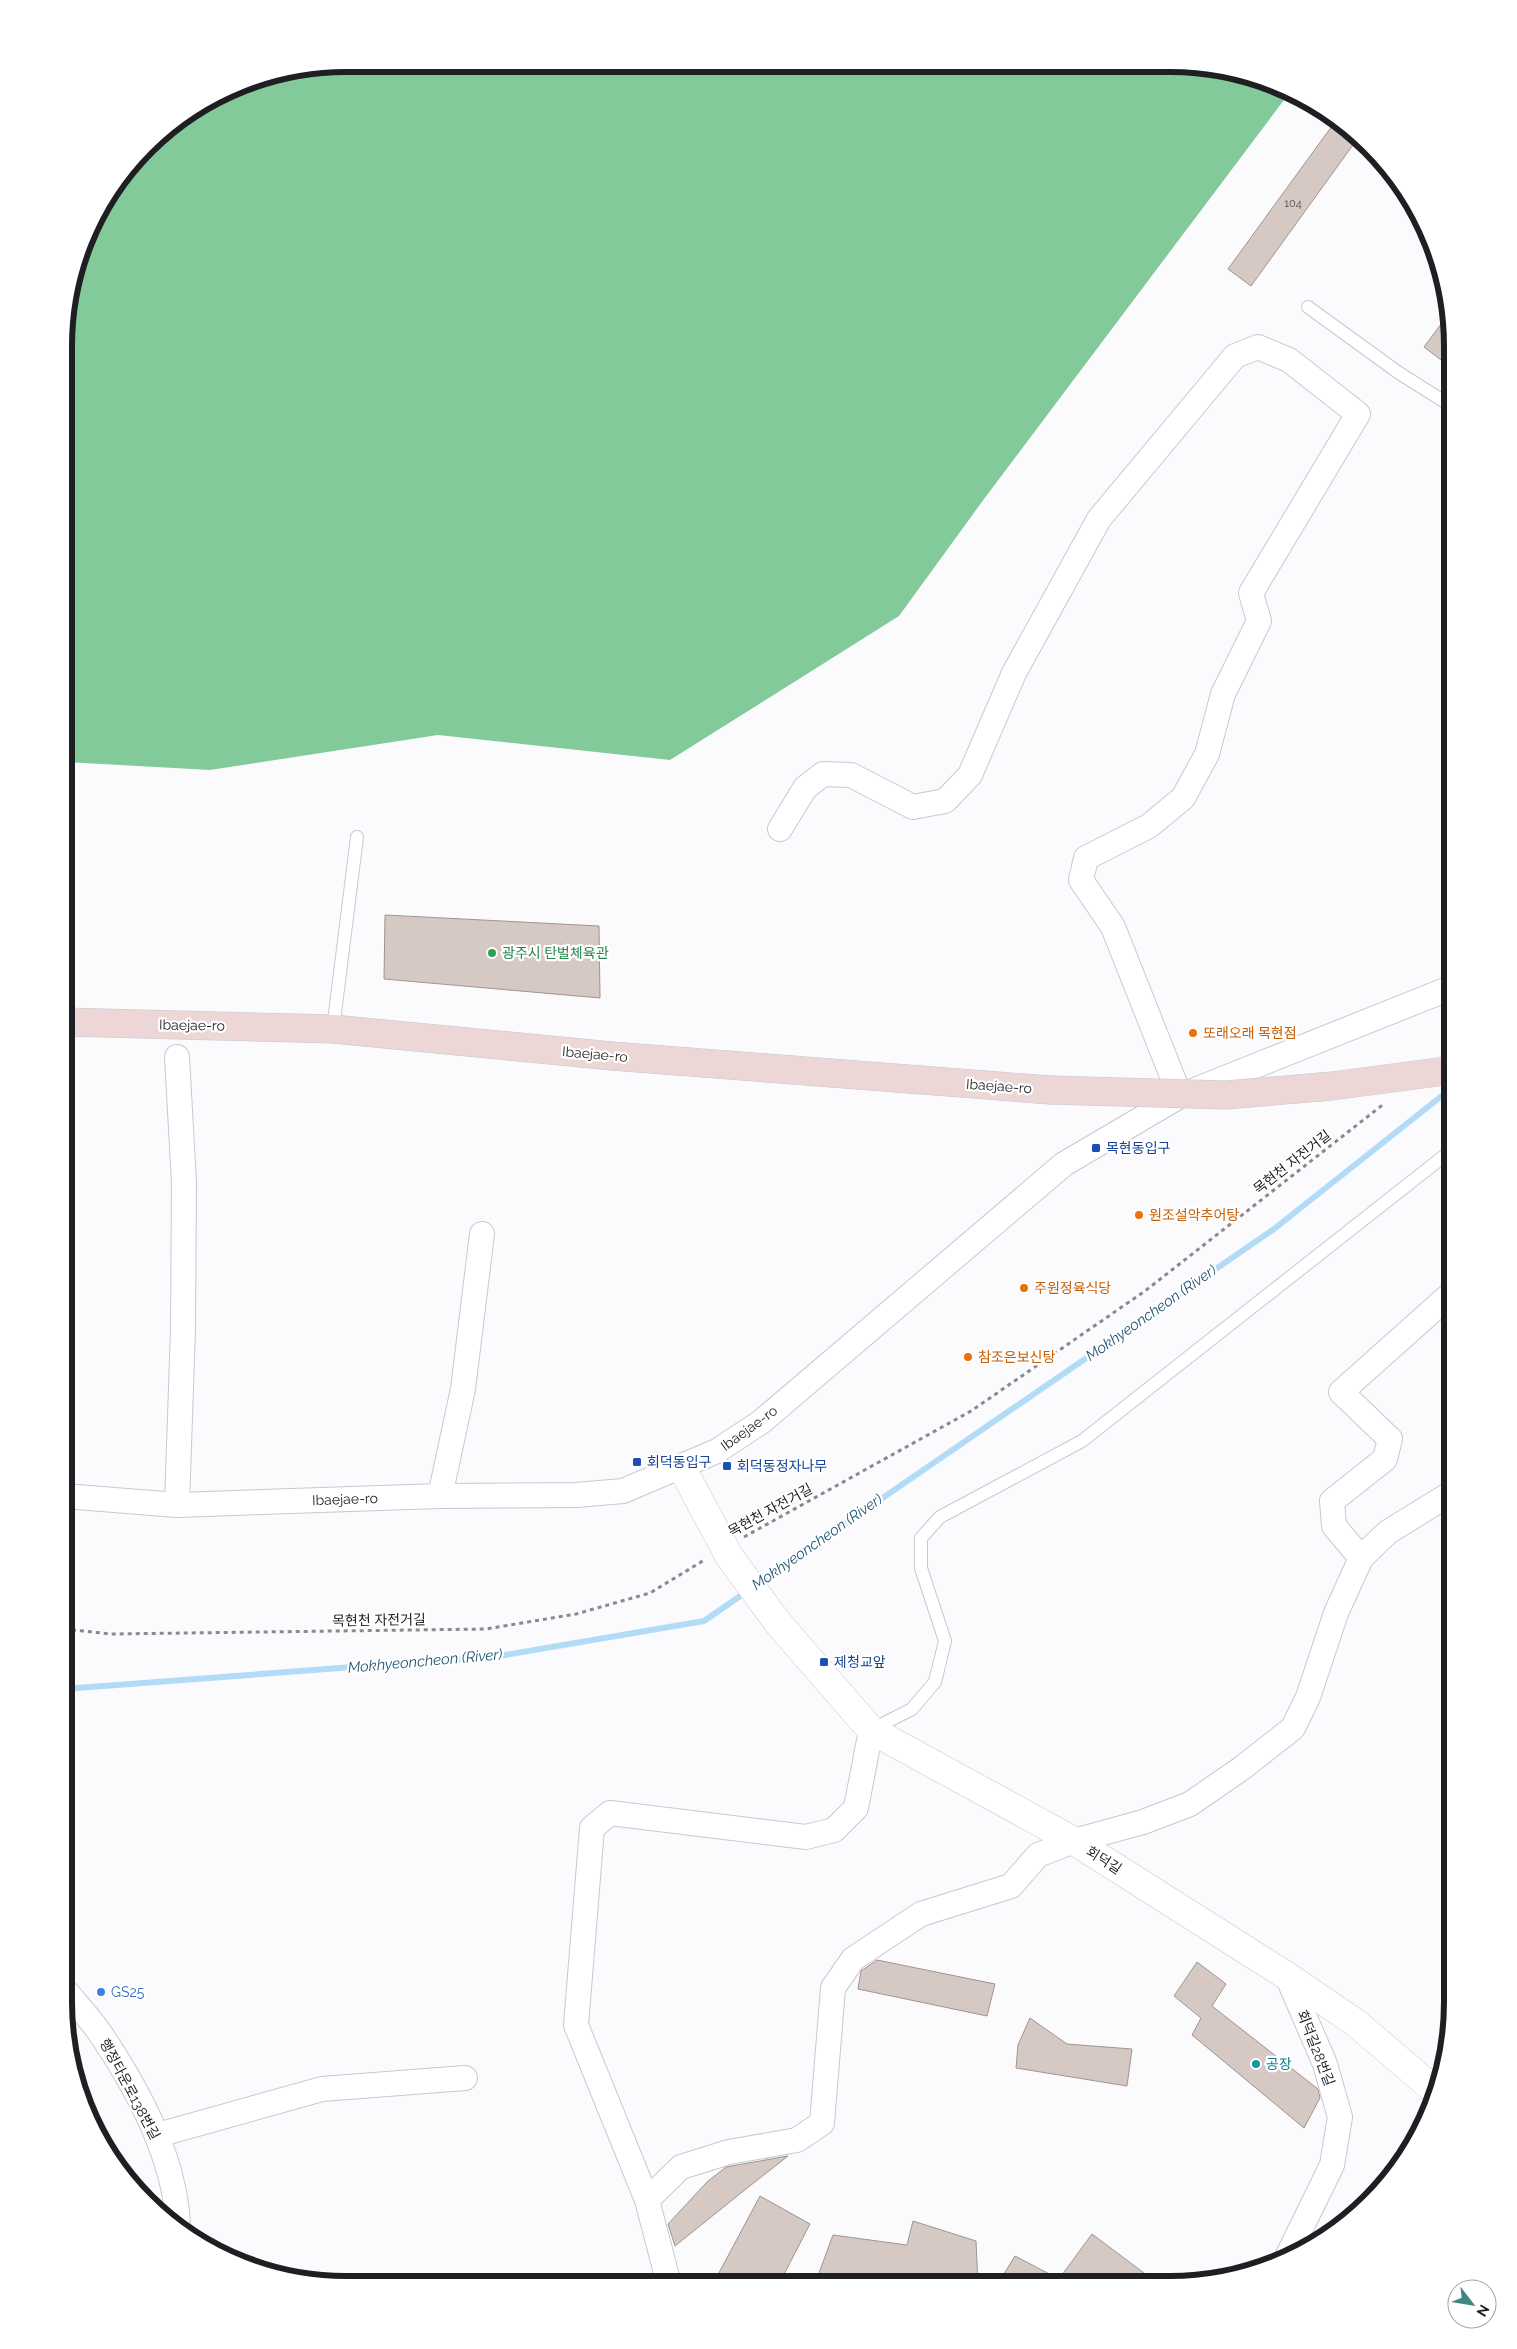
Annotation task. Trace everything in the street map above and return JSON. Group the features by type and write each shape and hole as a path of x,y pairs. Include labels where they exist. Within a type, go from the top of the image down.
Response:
{"main road":[{"name":"Ibaejae-ro","path":"72,1022 333,1029 612,1056 1050,1090 1226,1095 1332,1086 1444,1071"}],"street":[{"path":"780,830 805,788 823,774 851,775 913,807 945,800 970,775 1014,673 1099,519 1235,356 1258,347 1288,360 1358,414 1251,593 1259,621 1223,694 1207,754 1183,798 1149,826 1086,858 1081,880 1113,927 1180,1096"},
{"name":"Ibaejae-ro","path":"72,1497 177,1505 440,1496 576,1495 623,1491 682,1468 717,1451 761,1422 1064,1164 1180,1096 1444,991"},
{"path":"177,1057 184,1183 183,1329 177,1505"},
{"path":"440,1496 463,1389 482,1234"},
{"path":"1361,1558 1334,1526 1332,1501 1385,1459 1390,1439 1341,1392 1444,1300"},
{"name":"회덕길","path":"682,1468 727,1552 778,1623 871,1730 1074,1841 1287,1976 1356,2023 1431,2087"},
{"path":"647,2200 681,2167 728,2152 797,2140 822,2122 833,1988 853,1959 921,1914 1011,1886 1038,1856 1074,1841 1143,1822 1190,1804 1242,1768 1293,1728 1308,1697 1336,1613 1361,1558 1388,1532 1444,1498"},
{"path":"667,2276 647,2200 576,2025 592,1828 610,1813 806,1837 834,1830 856,1808 871,1730"},
{"name":"회덕길28번길","path":"1287,1976 1325,2064 1340,2117 1332,2165 1292,2248"},
{"name":"행정타운로138번길","path":"72,1999 100,2032 158,2135 178,2208 178,2218"},
{"path":"158,2135 322,2089 464,2078"}],"lane":[{"path":"1308,307 1399,373 1444,401"},
{"path":"333,1029 357,837"},
{"path":"871,1730 912,1709 935,1682 945,1641 921,1568 921,1538 940,1517 1082,1441 1444,1156"}],"path":[{"name":"목현천 자전거길","path":"72,1630 111,1634 486,1629 576,1614 650,1592 727,1552 971,1411 1145,1291 1391,1099"}],"green space":[{"path":"329,73 1188,73 1241,82 1285,98 984,499 899,616 670,760 438,735 210,770 72,762 72,347 75,311 82,276 93,242 109,210 129,180 153,153 180,129 210,109 259,87 293,78"}],"building":[{"path":"1332,126 1354,144 1251,286 1228,269"},
{"path":"1443,321 1444,362 1424,347"},
{"name":"광주시 탄벌체육관","path":"385,915 599,926 600,998 384,979"},
{"path":"877,1960 995,1984 987,2016 858,1989 861,1971"},
{"name":"공장","path":"1197,1962 1226,1984 1212,2006 1318,2089 1320,2098 1304,2128 1192,2035 1201,2018 1174,1996"},
{"path":"1030,2018 1067,2044 1132,2049 1127,2086 1016,2068 1018,2045"},
{"path":"788,2156 675,2246 668,2224 707,2182 726,2167"},
{"path":"760,2196 810,2224 783,2276 717,2276"},
{"path":"913,2221 976,2241 978,2276 818,2276 833,2235 907,2245"},
{"path":"1092,2234 1148,2276 1061,2276"},
{"path":"1015,2256 1053,2276 1003,2276"}],"waterway":[{"name":"Mokhyeoncheon (River)","path":"756,1585 1274,1229 1444,1094"},
{"name":"Mokhyeoncheon (River)","path":"72,1688 499,1656 704,1621 746,1592"}],"place":[{"name":"광주시 탄벌체육관","path":"492,953"},
{"name":"또래오래 목현점","path":"1193,1033"},
{"name":"목현동입구","path":"1096,1148"},
{"name":"원조설악추어탕","path":"1139,1215"},
{"name":"주원정육식당","path":"1024,1288"},
{"name":"참조은보신탕","path":"968,1357"},
{"name":"회덕동입구","path":"637,1462"},
{"name":"회덕동정자나무","path":"727,1466"},
{"name":"제청교앞","path":"824,1662"},
{"name":"GS25","path":"101,1992"},
{"name":"공장","path":"1256,2064"}]}
